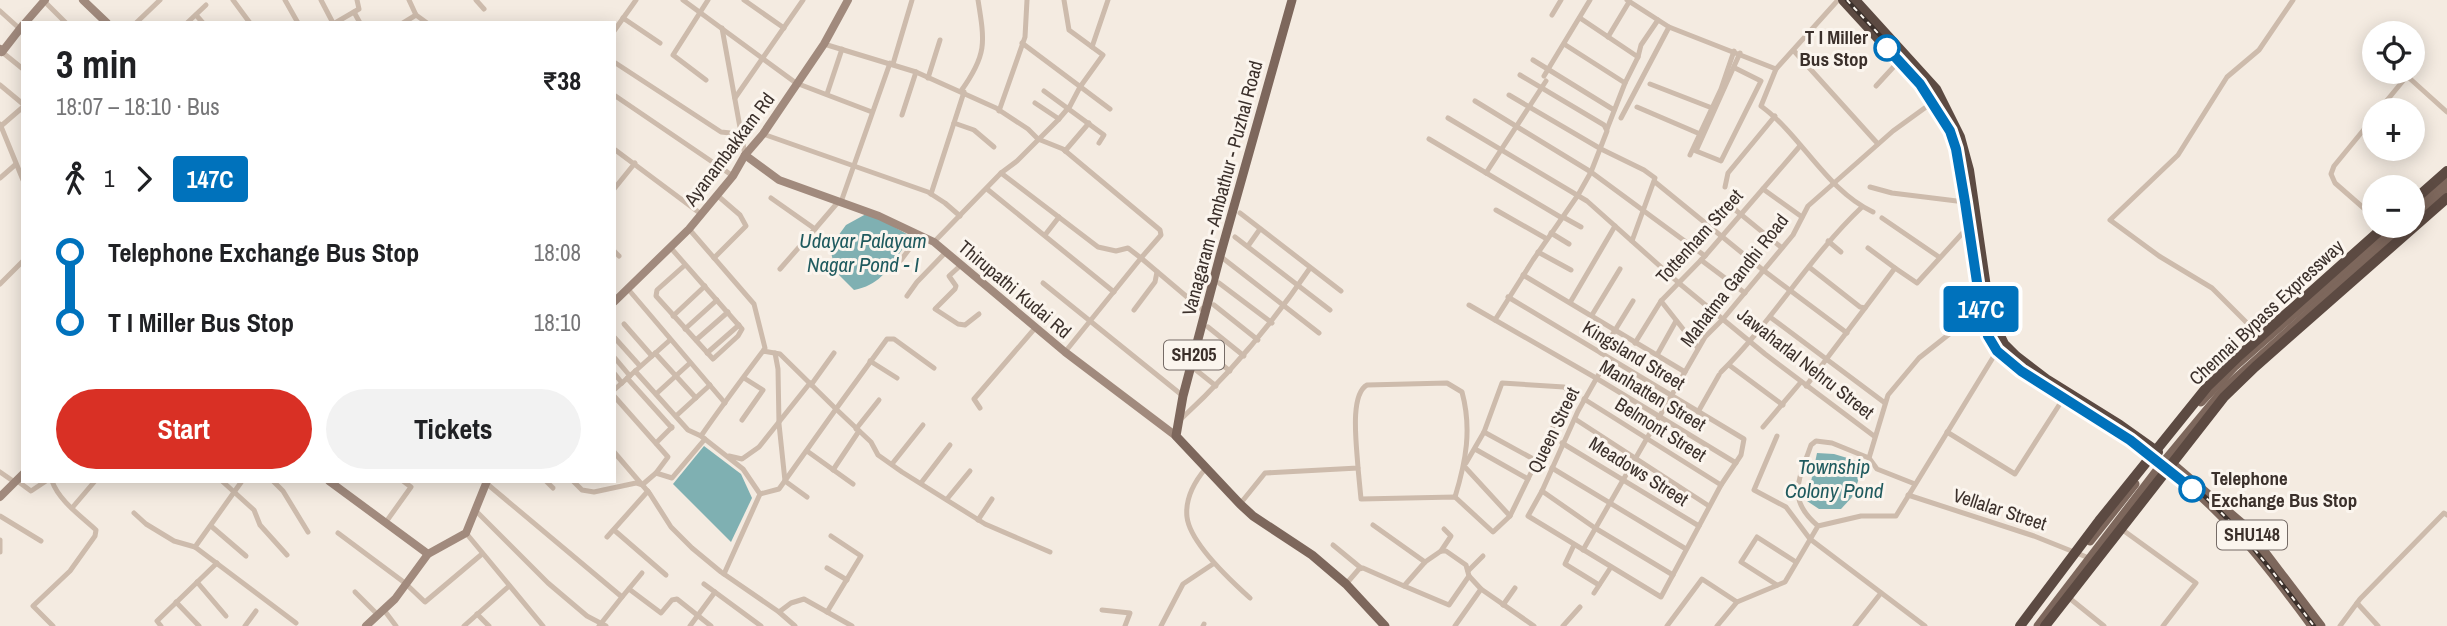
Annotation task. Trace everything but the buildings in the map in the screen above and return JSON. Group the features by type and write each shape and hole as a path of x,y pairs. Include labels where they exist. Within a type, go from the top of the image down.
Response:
{"highway":[{"name":"SHU148","path":"1840,0 1899,61 1933,102 1953,139 1981,309 1988,336 1997,351 2063,399 2160,458"},
{"name":"SHU148","path":"1855,0 1936,89 1960,137 1969,170 1990,315 2004,344 2046,379 2120,425 2160,458"},
{"path":"2425,190 2447,171"},
{"name":"Chennai Bypass Expressway","path":"2045,626 2224,397 2447,198"},
{"name":"Chennai Bypass Expressway","path":"2022,626 2099,521 2207,387 2375,238"}],"main road":[{"name":"Vanagaram - Ambathur - Puzhal Road","path":"1175,436 1220,256 1292,0"},
{"path":"2425,199 2447,180"},
{"path":"2425,207 2447,188"},
{"path":"2038,626 2063,593 2085,556 2208,394 2376,238"},
{"path":"2022,626 2115,524 2160,458 2240,372 2391,238"},
{"path":"1175,436 1253,516 1312,555 1346,584 1385,626"},
{"name":"SHU148","path":"2160,458 2245,526 2299,602 2312,626"},
{"name":"SHU148","path":"2299,602 2321,626"}],"street":[{"path":"83,0 105,21"},
{"path":"138,21 160,0"},
{"path":"233,0 249,21"},
{"path":"285,0 297,21"},
{"path":"321,0 333,21"},
{"path":"338,21 360,7 357,0"},
{"path":"409,0 416,15 424,21"},
{"path":"476,0 484,9"},
{"path":"616,28 636,0"},
{"path":"683,0 796,83 872,112"},
{"path":"706,80 674,55 708,0"},
{"path":"744,0 784,29"},
{"path":"735,98 803,0"},
{"name":"Ayanambakkam Rd","path":"616,300 689,229 733,176 824,44 848,0"},
{"path":"780,269 840,201 912,0"},
{"path":"931,194 962,92 977,69 983,47 978,0"},
{"path":"999,111 1023,43 1027,0"},
{"path":"934,242 1069,108 1103,55 1069,30 1064,0"},
{"path":"1092,47 1108,0"},
{"path":"1552,15 1561,0"},
{"path":"1486,173 1542,88 1548,69 1589,3 1580,0"},
{"path":"1840,0 1776,69 1761,106 1775,116 1834,181 1862,207 1873,212"},
{"path":"2264,340 2212,288 2159,256 2110,220 2178,155 2227,77 2259,50 2293,0"},
{"path":"28,21 44,1 64,21"},
{"path":"1608,37 1628,1 1669,27 1776,69"},
{"path":"189,21 206,5"},
{"path":"0,11 21,26"},
{"path":"354,12 359,21"},
{"path":"196,15 201,21"},
{"path":"406,21 416,15"},
{"path":"623,18 660,43"},
{"path":"1580,18 1638,57"},
{"path":"1495,320 1591,172 1641,45 1658,20"},
{"path":"1621,118 1669,27"},
{"path":"722,28 745,155"},
{"path":"21,29 1,52 21,67"},
{"path":"928,78 940,40"},
{"path":"1023,43 1110,109"},
{"path":"824,44 916,72 999,111 1028,129 1038,139 1066,151 1160,230 1161,235 1065,352"},
{"path":"1564,44 1625,83"},
{"path":"827,94 842,49"},
{"path":"1794,51 1878,144"},
{"path":"1735,68 1761,81 1721,161 1696,151 1735,68 1737,52"},
{"path":"1690,155 1737,52"},
{"path":"1533,60 1614,110"},
{"path":"1876,86 1899,61"},
{"path":"616,63 721,132 740,134"},
{"path":"902,115 916,72"},
{"path":"1520,75 1607,129"},
{"path":"2389,98 2407,76 2447,112"},
{"path":"1650,84 1712,108"},
{"path":"0,85 21,103"},
{"path":"1044,91 1104,135 1099,143"},
{"path":"1509,95 1601,149 1644,170 1655,178 1655,182 1763,270 1847,333"},
{"path":"616,96 733,176"},
{"path":"1045,110 1053,97"},
{"path":"1475,101 1591,172 1642,209 1745,293"},
{"name":"Mahatma Gandhi Road","path":"1583,550 1705,337 1793,235 1808,206 1878,144 1933,102"},
{"path":"1035,103 1059,119"},
{"path":"21,107 1,125 21,176"},
{"path":"1637,107 1700,134"},
{"path":"1725,187 1728,173 1775,116"},
{"name":"Jawaharlal Nehru Street","path":"1448,118 1578,195 1750,341 1874,436"},
{"path":"954,123 974,130 994,147"},
{"path":"1066,151 1089,123"},
{"path":"2362,132 2334,166 2331,174 2335,183 2362,207"},
{"path":"763,134 931,194 960,216"},
{"path":"1429,139 1581,227"},
{"name":"Tottenham Street","path":"1699,348 1661,301 1680,284 1800,146"},
{"path":"616,150 701,214"},
{"name":"Thirupathi Kudai Rd","path":"745,155 779,180 878,216 934,242 1065,352 1175,436"},
{"path":"616,187 635,163"},
{"path":"0,178 15,165"},
{"path":"1001,173 1098,247 1116,251 1128,248 1206,313"},
{"path":"1632,241 1642,209 1655,182"},
{"path":"1870,187 1892,194 1965,202"},
{"path":"987,189 1114,292"},
{"path":"1763,189 1802,217"},
{"path":"714,258 746,226 740,215 718,195"},
{"path":"771,198 816,229"},
{"path":"1699,412 1720,374 1770,317 1828,241 1862,207"},
{"path":"1733,208 1782,248"},
{"path":"1496,210 1569,244"},
{"path":"1240,213 1341,291"},
{"path":"1045,235 1059,217"},
{"path":"1882,218 1939,257"},
{"path":"1571,301 1615,226"},
{"path":"1868,248 1917,283 1969,226"},
{"path":"656,473 672,478 765,348 754,304 689,229"},
{"path":"1248,246 1260,229"},
{"path":"901,260 919,236"},
{"path":"1235,237 1330,310"},
{"path":"1828,241 1841,252"},
{"path":"670,247 742,329 713,359 656,294 685,265"},
{"path":"907,296 946,252"},
{"path":"1538,252 1571,270"},
{"path":"1220,256 1319,333"},
{"path":"0,284 21,263"},
{"path":"961,265 949,276 956,286 955,289 935,309 958,324 965,325 979,314"},
{"path":"1809,267 1860,307 1865,308"},
{"path":"1178,421 1216,386 1258,340 1310,268"},
{"path":"1763,427 1828,358 1895,268"},
{"path":"1592,315 1620,269"},
{"path":"1134,310 1155,282 1157,272"},
{"path":"1523,275 1571,301 1634,343 1685,372"},
{"path":"1044,283 1183,396"},
{"path":"1219,284 1272,323"},
{"path":"673,316 705,286"},
{"path":"628,289 725,403"},
{"name":"Kingsland Street","path":"1508,298 1744,439 1741,455 1736,463"},
{"path":"685,328 717,300"},
{"path":"1634,343 1661,301"},
{"path":"1601,353 1633,302"},
{"path":"1214,305 1258,340"},
{"name":"Manhatten Street","path":"1469,305 1736,463"},
{"path":"1869,458 1888,395 1919,358 1981,309"},
{"path":"696,340 728,312"},
{"path":"1770,317 1885,402"},
{"path":"1657,355 1676,321"},
{"path":"624,324 696,398"},
{"path":"980,408 974,399 1036,327"},
{"path":"1208,327 1244,356"},
{"path":"760,494 779,489 885,341 890,338 934,368"},
{"path":"616,388 670,340"},
{"path":"616,341 631,375 656,394 688,430 703,438 743,469 760,494"},
{"path":"1203,350 1230,371"},
{"path":"763,351 780,354 871,442 878,455 978,520 1050,552"},
{"path":"1717,626 1737,602 1785,582 1818,526 1861,516 1896,516 1997,351"},
{"path":"775,353 785,481 807,497"},
{"path":"724,454 742,459 759,447 834,353"},
{"name":"Queen Street","path":"1574,545 1528,516 1584,399 1608,358"},
{"path":"616,359 672,428"},
{"path":"870,361 897,379"},
{"path":"656,394 690,363"},
{"path":"1729,365 1783,405"},
{"path":"1196,370 1216,386"},
{"path":"616,373 631,375"},
{"path":"742,420 763,390 744,377"},
{"path":"1455,497 1468,441 1467,411 1462,392 1447,383 1367,385 1361,389 1356,401 1361,499 1455,497 1493,532 1510,516 1537,461 1569,394 1564,387 1502,383 1485,432 1464,466"},
{"path":"656,443 710,385"},
{"path":"616,398 668,457 642,485"},
{"name":"Belmont Street","path":"1584,399 1721,485"},
{"path":"1947,432 2015,474 2063,399"},
{"path":"833,470 879,400"},
{"path":"1574,419 1709,506"},
{"path":"892,464 923,425"},
{"path":"1485,432 1537,461"},
{"path":"1777,436 1754,490 1786,507 1810,539 1925,626"},
{"path":"1818,526 1804,514 1799,505 1798,491 1811,445 1816,440 1832,443 1869,458 1877,469 1915,484"},
{"name":"Meadows Street","path":"1562,443 1699,526"},
{"path":"921,483 950,445"},
{"path":"1475,449 1528,478"},
{"path":"807,451 853,484"},
{"path":"616,454 648,491 671,527 692,548 795,626"},
{"path":"1599,585 1565,564 1574,545 1661,597 1709,506 1736,463"},
{"path":"1464,466 1510,516"},
{"path":"1206,468 1193,485 1188,524 1213,564 1250,598"},
{"path":"1240,504 1265,473 1358,468"},
{"path":"1552,468 1686,549"},
{"path":"0,471 17,478 0,497"},
{"path":"947,499 970,471"},
{"path":"22,483 31,491 43,483"},
{"path":"48,624 33,606 70,571 95,536 96,530 72,508 53,483"},
{"path":"72,508 93,483"},
{"path":"224,483 254,510 260,525 286,555"},
{"path":"195,547 240,483"},
{"path":"275,483 284,491 308,531"},
{"path":"332,483 428,554"},
{"path":"366,626 395,600 428,554 466,533 486,483"},
{"path":"487,483 622,597"},
{"path":"548,483 553,488"},
{"path":"575,483 582,490 594,492 636,483 642,485"},
{"path":"386,522 413,484"},
{"path":"607,537 648,491"},
{"path":"1542,491 1595,528 1673,575"},
{"path":"724,574 760,494"},
{"name":"Vellalar Street","path":"1908,495 2085,556"},
{"path":"978,520 992,499"},
{"path":"475,510 548,583 602,625 642,573"},
{"path":"134,513 146,524 174,541 195,547 296,623"},
{"path":"2340,626 2357,603 2444,513 2447,515"},
{"path":"0,516 41,541"},
{"path":"2115,524 2196,583 2163,626"},
{"path":"1373,525 1425,562"},
{"path":"211,526 246,556"},
{"path":"1404,586 1425,562 1441,551 1451,536 1444,529"},
{"path":"614,530 666,575"},
{"path":"338,533 405,583 422,601 428,601 482,554"},
{"path":"466,533 543,626"},
{"path":"827,611 861,556 831,536"},
{"path":"1777,585 1741,562 1757,537 1797,562"},
{"path":"0,540 0,552"},
{"path":"1333,545 1361,568 1449,605 1483,556"},
{"path":"1441,551 1446,551 1466,565 1481,589 1534,626"},
{"path":"157,624 217,563"},
{"path":"1161,626 1183,584 1213,564"},
{"path":"1594,593 1611,567"},
{"path":"827,568 847,580"},
{"path":"1346,584 1361,568"},
{"path":"1667,626 1702,579 1737,602"},
{"path":"197,582 226,615"},
{"path":"704,584 761,626"},
{"path":"464,626 509,586"},
{"path":"1503,605 1515,588"},
{"path":"629,589 661,613 672,600 677,599 712,626"},
{"path":"1455,626 1481,589"},
{"path":"355,592 396,626"},
{"path":"690,626 715,592"},
{"path":"1855,626 1881,593"},
{"path":"2063,593 2104,626"},
{"path":"779,612 791,603 804,599 852,626"},
{"path":"176,602 199,626"},
{"path":"2357,603 2378,626"},
{"path":"1563,626 1580,607"},
{"path":"1102,610 1130,613 1125,626"},
{"path":"245,626 256,611"},
{"path":"477,614 489,626"},
{"path":"1912,626 1917,620"}],"water":[{"name":"Udayar Palayam Nagar Pond - I","path":"866,214 912,237 881,277 854,290 835,271 830,247 846,225"},
{"path":"704,446 741,474 752,498 731,542 673,484"},
{"name":"Township Colony Pond","path":"1817,453 1834,454 1864,463 1853,496 1841,509 1819,509 1807,501"}],"railway":[{"path":"1847,0 1908,66 1948,123 1964,174 1984,315 1998,349 2012,363 2082,412 2168,466 2210,501 2247,540 2314,626"}],"bus line":[{"name":"147C","path":"1887,48 1920,84 1950,131 1956,149 1981,309 1988,336 1997,351 2021,371 2130,440 2192,489"}],"place":[{"name":"T I Miller Bus Stop","path":"1887,48"},
{"name":"Telephone Exchange Bus Stop","path":"2192,489"}]}
